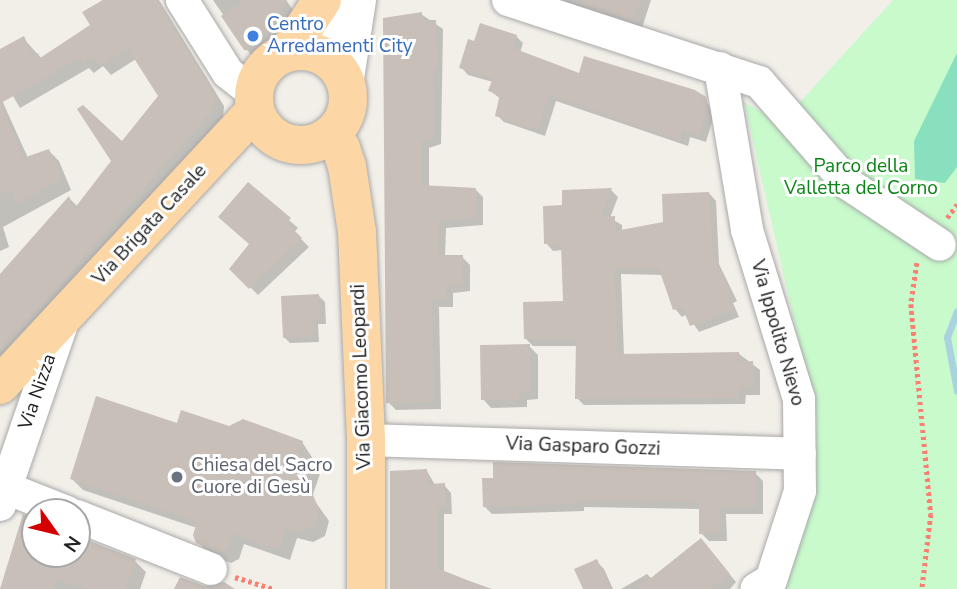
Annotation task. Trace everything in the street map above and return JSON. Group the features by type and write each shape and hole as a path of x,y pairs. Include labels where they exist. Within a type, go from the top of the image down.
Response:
{"main road":[{"path":"264,90 322,0"},
{"path":"340,71 346,85 348,103 330,148 286,142 264,90 340,71"},
{"name":"Via Brigata Casale","path":"0,385 63,319 264,90"},
{"name":"Via Giacomo Leopardi","path":"330,148 356,232 366,440 366,589"}],"street":[{"path":"182,0 228,73 264,90"},
{"name":"Via Brigata Casale","path":"264,90 329,42 351,0"},
{"path":"346,85 360,0"},
{"path":"508,0 760,82 848,184 935,243"},
{"name":"Via Ippolito Nievo","path":"720,68 747,230 799,399 800,491 765,586"},
{"name":"Via Nizza","path":"3,496 63,319"},
{"name":"Via Gasparo Gozzi","path":"366,440 800,454"},
{"path":"3,496 21,500"},
{"path":"91,522 211,569"}],"path":[{"path":"922,589 931,514 911,304 918,260 935,243"},
{"path":"211,569 274,589"}],"green space":[{"name":"Parco della Valletta del Corno","path":"893,0 957,0 957,589 780,589 817,421 744,102 781,123"},
{"path":"957,53 957,167 945,183 915,179 914,141"}],"building":[{"path":"103,0 157,0 215,95 214,108 0,353 0,274 69,196 74,209 111,161 77,109 83,105 122,141 158,96 128,49 100,66 94,56 83,64 80,58 1,103 23,158 49,149 62,179 17,204 11,190 0,194 0,49 24,36 33,56 38,53 40,58 90,25 82,12"},
{"path":"245,0 287,0 255,51 244,50 221,16"},
{"path":"575,0 641,0 634,22"},
{"path":"422,12 422,20 436,20 438,68 433,70 434,135 431,140 421,141 421,185 476,188 476,218 439,220 438,255 463,255 462,284 446,285 446,299 432,300 434,402 386,403 383,18"},
{"path":"480,23 517,35 513,48 579,73 584,56 695,90 706,97 708,107 699,136 683,131 680,140 549,95 538,130 495,116 500,94 488,91 493,78 459,68 468,39 474,41"},
{"path":"248,182 291,218 287,223 302,238 249,289 229,269 249,244 218,217"},
{"path":"612,188 601,217 615,216 615,231 663,222 662,194 709,192 713,255 731,293 727,295 733,310 690,326 682,307 673,310 659,269 614,268 618,354 739,352 739,362 753,361 754,388 739,388 738,398 575,399 576,339 524,339 523,302 563,301 561,244 544,244 543,206 562,205 562,190"},
{"path":"319,294 321,319 313,319 314,337 283,338 281,296"},
{"path":"530,344 530,391 519,392 519,400 481,400 480,345"},
{"name":"Chiesa del Sacro Cuore di Gesù","path":"96,396 177,423 181,410 229,426 243,419 303,441 299,454 311,459 300,490 313,495 319,509 315,525 301,532 286,528 279,550 233,534 228,548 219,553 196,543 193,535 197,522 70,479"},
{"path":"493,462 756,471 756,507 719,507 720,533 699,534 699,502 577,500 577,504 483,507 482,478 493,478"},
{"path":"427,469 428,484 445,483 445,507 437,507 437,568 489,589 390,589 390,471"},
{"path":"21,521 21,568 91,568 91,541 136,559 126,589 85,589 57,580 54,589 0,589"},
{"path":"701,538 730,574 711,589 637,589"},
{"path":"597,559 611,589 583,589 574,569"},
{"path":"180,577 205,586 224,582 235,589 174,589"}],"waterway":[{"path":"957,311 947,337 957,391"}],"place":[{"name":"Centro Arredamenti City","path":"253,36"},
{"name":"Chiesa del Sacro Cuore di Gesù","path":"177,477"}]}
